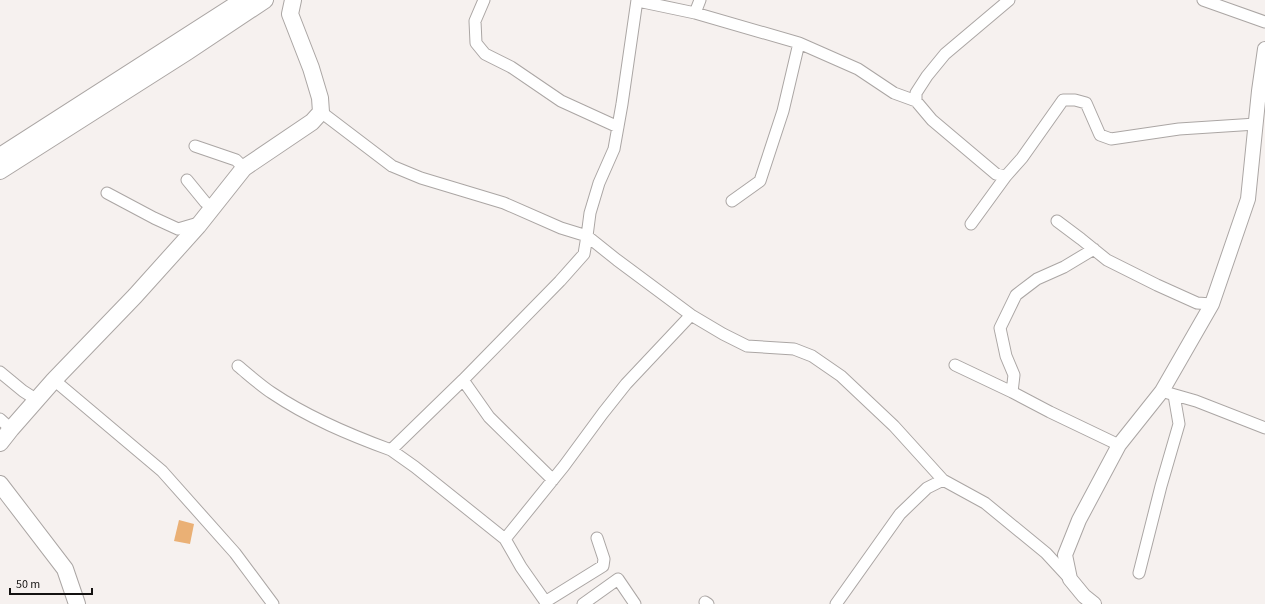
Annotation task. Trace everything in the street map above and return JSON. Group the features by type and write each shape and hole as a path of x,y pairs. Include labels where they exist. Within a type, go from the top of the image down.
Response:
{"main road":[{"path":"0,156 243,0"},
{"path":"0,171 187,52 265,0"},
{"path":"0,443 5,424 37,400 54,380 135,296 214,208 244,168 312,122 321,112 320,98 313,74 290,14 293,0"},
{"path":"0,484 65,569 77,604"}],"street":[{"path":"484,0 475,21 476,43 485,54 511,68 561,101 618,127"},
{"path":"695,13 700,0"},
{"path":"916,102 916,93 927,76 946,54 1009,0"},
{"path":"1203,0 1265,22"},
{"path":"391,450 463,380 560,281 584,254 590,213 599,183 614,150 637,1 695,13 799,44 858,69 894,93 916,102 932,120 996,174 1006,176"},
{"path":"732,201 760,180 783,111 799,44"},
{"path":"1070,579 1065,555 1079,520 1119,445 1168,393 1212,304 1248,199 1256,124 1261,105 1265,49"},
{"path":"971,224 1064,100 1075,100 1086,103 1100,135 1111,139 1179,129 1256,124"},
{"path":"321,112 392,166 421,178 504,204 562,228 587,236 691,315 747,346 794,349 812,356 841,376 894,426 943,480 985,503 1046,553 1084,596 1094,604"},
{"path":"195,146 236,160 244,168"},
{"path":"187,180 205,202 214,208"},
{"path":"107,193 178,229 195,224 198,226"},
{"path":"1057,221 1108,260 1197,304 1212,304"},
{"path":"1012,392 1014,375 1006,356 1000,328 1016,295 1037,279 1064,267 1094,250"},
{"path":"505,539 553,480 626,384 691,315"},
{"path":"955,365 1119,445"},
{"path":"238,366 272,393 313,417 346,433 391,450 416,467 505,539 521,567 546,603 603,566 604,559 597,538"},
{"path":"0,372 23,391 37,400"},
{"path":"54,380 162,471 235,553 273,604"},
{"path":"463,380 489,417 553,480"},
{"path":"1168,393 1196,401 1265,428"},
{"path":"1139,573 1161,486 1179,424 1168,393"},
{"path":"836,604 900,514 927,488 943,480"},
{"path":"583,604 618,579 635,604"}],"building":[{"path":"179,520 194,524 190,544 174,541"}]}
